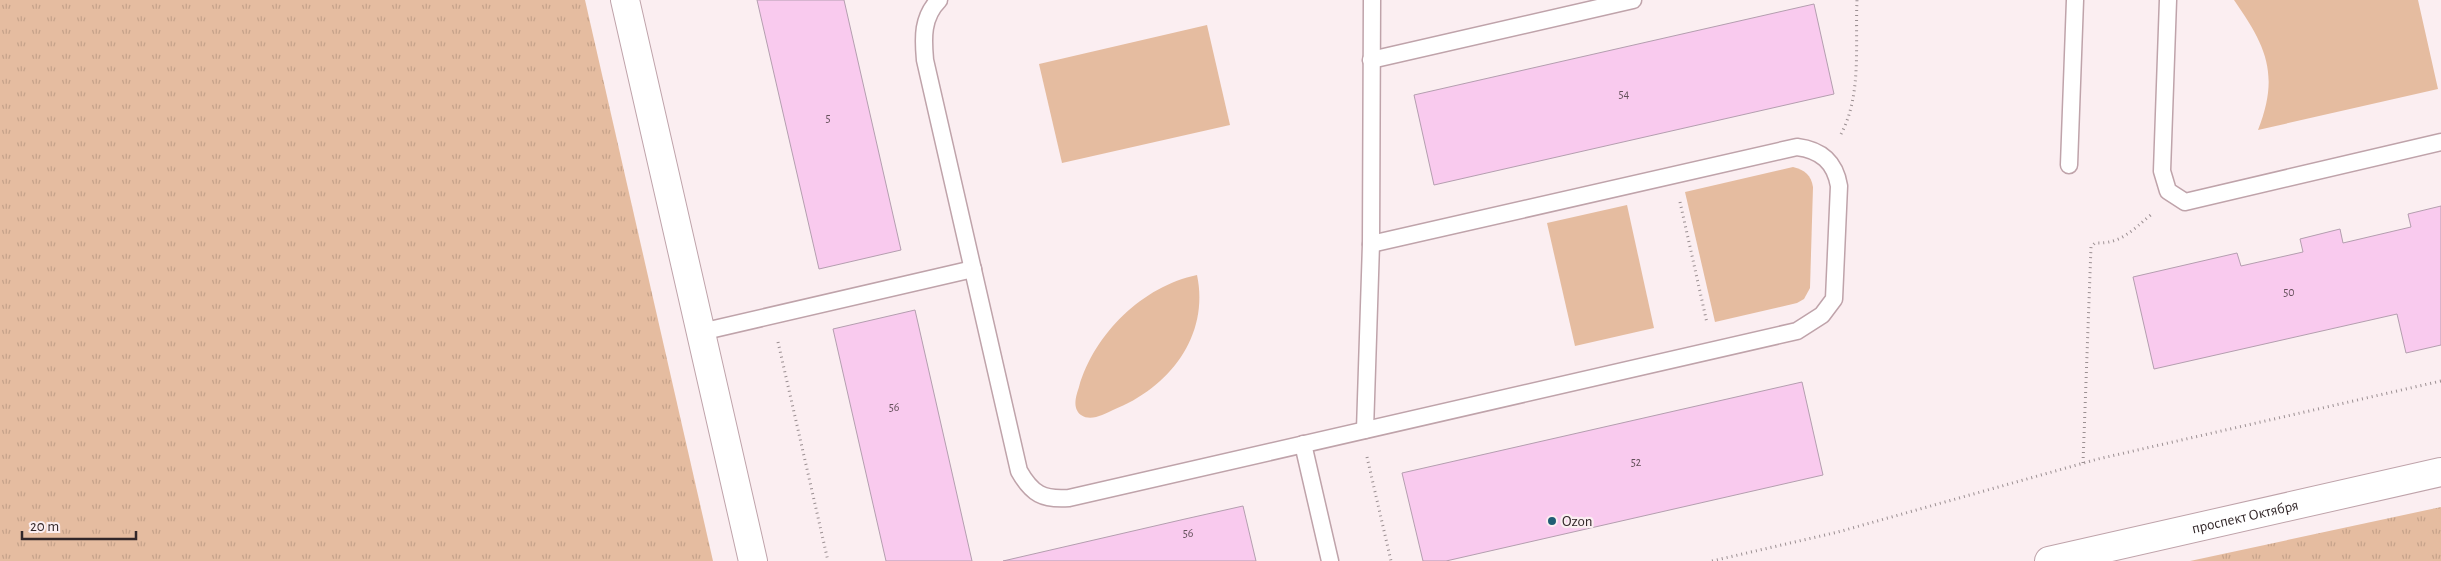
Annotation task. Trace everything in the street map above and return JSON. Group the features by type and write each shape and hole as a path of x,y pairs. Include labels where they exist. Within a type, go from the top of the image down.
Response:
{"street":[{"path":"625,0 753,561"},
{"name":"проспект Октября","path":"2050,561 2441,472"}],"lane":[{"path":"939,0 927,18 923,36 925,60 1019,471 1027,485 1035,493 1053,499 1069,498 1797,331 1822,315 1834,299 1839,186 1837,176 1824,157 1805,148 1796,147 1371,244"},
{"path":"1364,430 1371,244 1372,0"},
{"path":"1371,60 1634,0"},
{"path":"2069,165 2075,0"},
{"path":"2168,0 2162,171 2164,183 2175,197 2185,202 2441,142"},
{"path":"701,332 973,269"},
{"path":"1303,444 1330,561"}],"path":[{"path":"1824,157 1841,134 1854,98 1857,0"},
{"path":"1673,175 1713,350"},
{"path":"2083,463 2091,247 2095,243 2112,243 2119,240 2175,197"},
{"path":"772,315 828,561"},
{"path":"1712,561 1853,528 2083,463 2441,380"},
{"path":"1364,430 1391,561"}],"green space":[{"path":"0,0 585,0 713,561 0,561"},
{"path":"2234,0 2418,0 2438,89 2258,130 2265,110 2269,76 2261,47 2245,16"},
{"path":"1207,25 1230,125 1062,163 1039,64"},
{"path":"1793,167 1807,174 1811,179 1813,187 1810,288 1804,299 1797,303 1715,322 1685,192"},
{"path":"1627,205 1654,328 1575,346 1547,223"},
{"path":"1197,275 1199,297 1197,319 1191,339 1181,357 1168,374 1152,388 1133,400 1106,413 1089,418 1081,415 1076,409 1079,387 1086,367 1109,331 1123,315 1140,301 1177,281"},
{"path":"2441,507 2441,561 2190,561"}],"building":[{"path":"757,0 844,0 901,250 819,269"},
{"path":"1814,4 1834,94 1434,185 1414,95"},
{"path":"2441,206 2441,345 2406,353 2397,314 2154,369 2133,277 2237,253 2241,266 2303,252 2300,239 2340,229 2343,243 2411,227 2408,214"},
{"path":"915,310 972,561 886,561 833,329"},
{"path":"1802,382 1823,475 1446,561 1423,561 1402,473"},
{"path":"1243,506 1256,561 1003,561 1185,519"}],"place":[{"name":"Ozon","path":"1552,521"}]}
